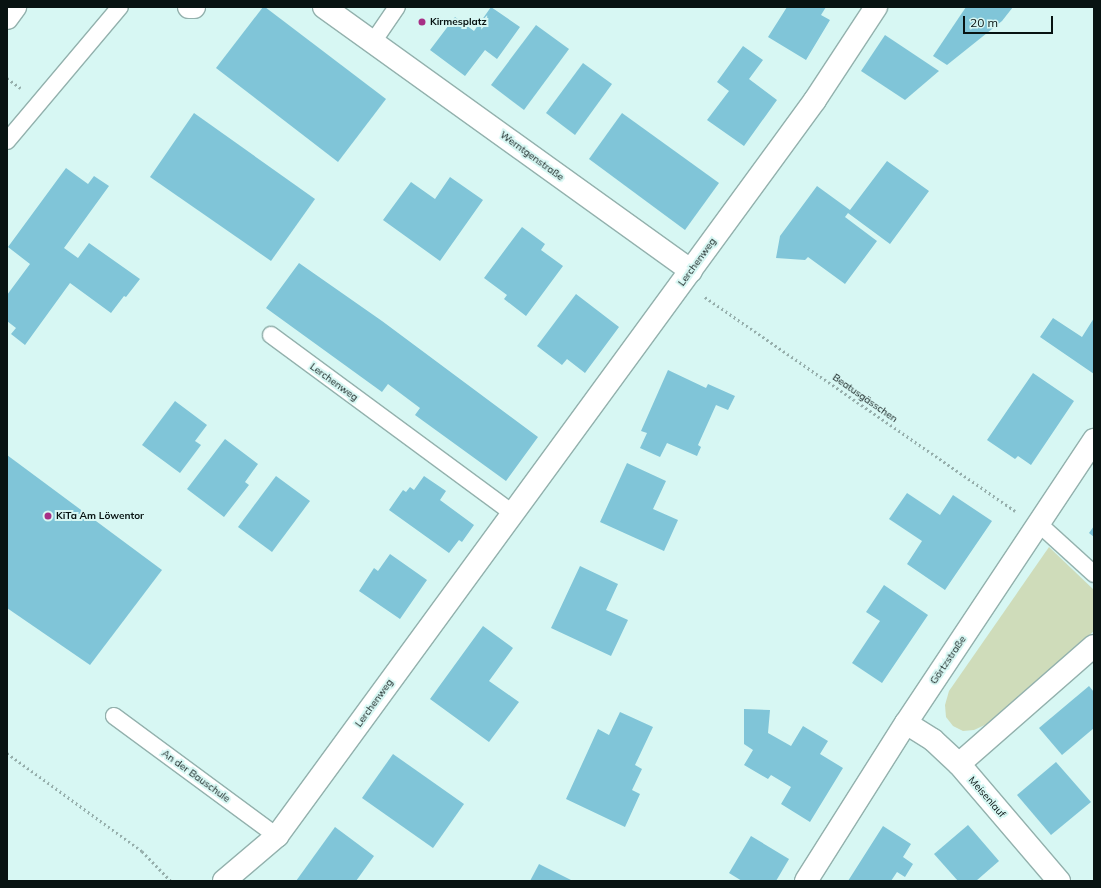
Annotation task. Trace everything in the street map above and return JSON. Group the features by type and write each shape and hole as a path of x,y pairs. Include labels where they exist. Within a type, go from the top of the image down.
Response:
{"street":[{"path":"7,18 15,7"},
{"path":"188,7 194,7"},
{"name":"Werntgenstraße","path":"324,7 374,42 687,276"},
{"name":"Lerchenweg","path":"224,881 277,836 815,100 876,7"},
{"name":"Görtzstraße","path":"806,881 906,723 1094,440"},
{"path":"959,764 1094,646"},
{"name":"Meisenlauf","path":"906,723 933,740 959,764 1059,881"}],"lane":[{"path":"7,141 120,7"},
{"path":"374,42 397,7"},
{"name":"Lerchenweg","path":"271,335 512,513"},
{"path":"1039,524 1094,574"},
{"name":"An der Bauschule","path":"114,716 277,836"}],"path":[{"name":"Beatusgässchen","path":"687,276 1013,509 1039,524"},
{"path":"7,753 142,851 171,881"}],"green space":[{"path":"1049,547 1094,590 1094,631 987,724 974,730 963,731 953,726 946,717 945,705 949,691"}],"building":[{"path":"263,7 386,99 338,162 216,68"},
{"path":"491,7 520,27 497,59 485,50 465,76 430,50 455,17 474,31"},
{"path":"787,7 826,7 821,15 830,20 806,60 768,37"},
{"path":"966,7 1013,7 1002,21 947,65 933,56"},
{"path":"536,25 569,49 524,110 491,85"},
{"path":"885,35 939,71 905,100 861,71"},
{"path":"743,46 763,60 749,79 777,100 744,146 707,120 729,91 717,82"},
{"path":"583,63 612,84 575,135 546,113"},
{"path":"194,113 315,199 271,261 150,177"},
{"path":"622,113 719,183 685,230 589,159"},
{"path":"887,161 929,191 890,244 848,213 845,217 877,241 845,284 808,257 805,260 776,258 780,236 817,186 850,210"},
{"path":"66,168 88,184 94,176 109,186 64,248 78,258 89,243 140,279 111,313 70,283 25,345 11,334 16,328 7,321 7,295 30,264 8,247"},
{"path":"450,177 483,200 440,261 383,220 411,182 435,199"},
{"path":"522,227 545,244 541,250 563,266 526,316 504,299 507,295 484,278"},
{"path":"299,263 382,321 538,437 506,481 415,415 420,408 388,384 382,392 266,308"},
{"path":"576,294 619,327 585,373 567,359 562,365 537,346"},
{"path":"1053,318 1082,337 1094,318 1094,374 1040,337"},
{"path":"668,370 706,388 708,384 735,396 728,410 716,405 698,445 701,447 697,456 667,443 660,457 640,448 647,433 641,431"},
{"path":"1033,373 1074,401 1031,465 1018,456 1015,459 987,440"},
{"path":"175,401 207,425 195,441 201,445 180,473 142,445"},
{"path":"225,439 258,464 245,482 249,485 224,517 187,489"},
{"name":"KiTa Am Löwentor","path":"7,455 162,570 90,665 7,608"},
{"path":"627,463 666,481 653,509 678,520 664,551 600,522"},
{"path":"276,476 310,501 272,552 238,527"},
{"path":"424,476 446,491 440,500 474,525 462,542 459,540 449,553 389,510 403,490 406,492 410,487 414,490"},
{"path":"907,493 940,515 953,495 992,521 945,590 907,564 922,541 889,519"},
{"path":"1094,526 1094,537 1089,533"},
{"path":"390,554 427,580 400,619 359,591 374,568 378,571"},
{"path":"580,566 618,584 606,610 628,620 611,656 551,628"},
{"path":"884,585 928,615 882,683 852,663 880,621 866,612"},
{"path":"483,626 513,648 489,681 519,702 489,742 430,699"},
{"path":"1089,686 1094,692 1094,728 1062,755 1039,728"},
{"path":"744,709 770,710 768,733 791,746 803,726 828,741 820,754 843,768 810,822 781,804 791,787 771,775 768,779 744,765 753,750 744,744"},
{"path":"620,712 653,727 635,765 642,769 632,790 640,794 625,827 566,799 598,729 609,735"},
{"path":"393,754 464,804 433,848 362,798"},
{"path":"1056,762 1091,802 1051,835 1017,795"},
{"path":"968,825 999,861 976,881 958,881 934,854"},
{"path":"883,826 911,844 903,857 913,864 905,877 897,872 891,881 848,881"},
{"path":"335,827 374,856 356,881 296,881"},
{"path":"751,836 789,859 776,881 742,881 729,873"},
{"path":"539,864 573,881 530,881"}],"place":[{"name":"Kirmesplatz","path":"422,22"},
{"name":"KiTa Am Löwentor","path":"48,516"}]}
